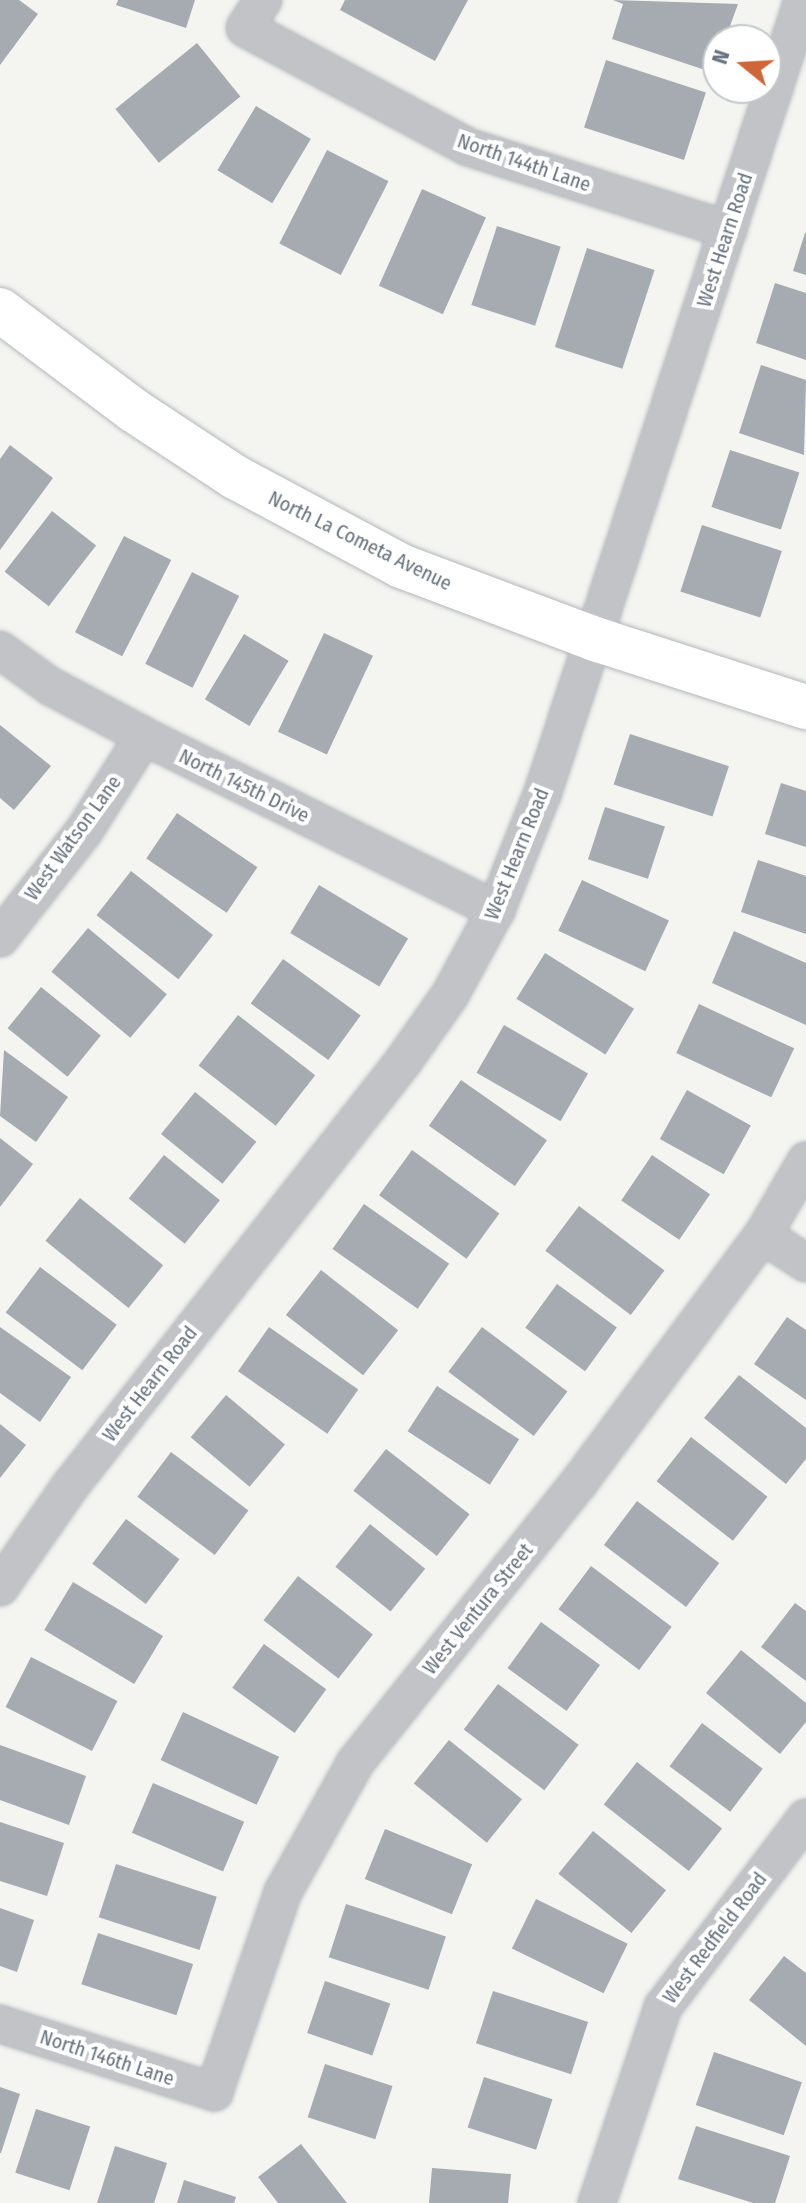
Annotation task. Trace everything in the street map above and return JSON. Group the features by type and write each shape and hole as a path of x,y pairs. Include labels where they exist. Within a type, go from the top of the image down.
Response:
{"street":[{"name":"West Hearn Road","path":"0,1587 71,1485 402,1063 450,995 496,910 543,792 595,639 803,0"},
{"name":"North 144th Lane","path":"254,14 468,147 728,230"},
{"name":"North La Cometa Avenue","path":"0,310 133,410 305,518 439,583 595,639 806,707"},
{"name":"North 145th Drive","path":"0,650 50,686 144,736 496,910"},
{"name":"West Watson Lane","path":"0,938 84,831 144,736"},
{"name":"West Ventura Street","path":"214,2092 283,1892 355,1763 580,1481 763,1235 806,1161"},
{"path":"763,1235 806,1263"},
{"name":"West Redfield Road","path":"597,2203 663,2007 806,1818"},
{"name":"North 146th Lane","path":"0,2024 214,2092"}],"building":[{"path":"0,0 19,0 38,14 0,65"},
{"path":"118,0 195,0 186,28 116,5"},
{"path":"345,0 468,0 435,61 340,10"},
{"path":"613,0 738,4 731,24 702,24 702,69 612,39 623,4"},
{"path":"197,43 240,97 159,163 115,109"},
{"path":"606,60 702,91 702,104 684,160 584,128"},
{"path":"256,106 311,139 272,203 217,170"},
{"path":"327,150 388,181 341,275 279,244"},
{"path":"422,189 486,217 443,314 379,286"},
{"path":"497,226 561,247 535,326 471,305"},
{"path":"806,233 806,275 793,271"},
{"path":"587,248 655,270 622,369 555,347"},
{"path":"775,283 806,293 806,360 756,343"},
{"path":"761,365 806,380 804,455 739,433"},
{"path":"10,445 53,478 0,550 0,459"},
{"path":"730,450 799,473 781,530 711,507"},
{"path":"52,511 96,545 49,606 5,572"},
{"path":"702,525 782,551 760,618 680,592"},
{"path":"124,536 171,560 122,656 75,632"},
{"path":"192,572 239,596 192,688 145,664"},
{"path":"324,633 373,656 327,755 278,732"},
{"path":"244,634 289,661 249,726 205,699"},
{"path":"0,725 51,766 14,810 0,798"},
{"path":"630,734 729,766 713,817 614,784"},
{"path":"781,783 806,791 806,847 765,834"},
{"path":"605,807 665,826 648,879 588,859"},
{"path":"177,813 257,867 227,913 146,859"},
{"path":"758,860 806,876 806,934 741,912"},
{"path":"131,871 213,935 178,979 97,915"},
{"path":"582,880 669,921 645,971 558,931"},
{"path":"319,885 408,939 379,987 290,933"},
{"path":"88,928 167,994 130,1038 51,972"},
{"path":"734,931 806,963 806,1025 712,983"},
{"path":"545,953 634,1009 605,1054 516,999"},
{"path":"283,959 361,1015 328,1060 251,1003"},
{"path":"41,987 101,1035 67,1077 8,1028"},
{"path":"699,1004 794,1048 771,1097 676,1053"},
{"path":"238,1015 315,1075 276,1126 199,1065"},
{"path":"504,1025 588,1074 561,1121 476,1073"},
{"path":"4,1050 68,1097 36,1142 0,1116"},
{"path":"461,1080 547,1140 515,1186 429,1126"},
{"path":"687,1090 751,1125 724,1174 660,1139"},
{"path":"195,1092 256,1142 222,1184 161,1134"},
{"path":"0,1138 33,1164 0,1207"},
{"path":"412,1150 499,1213 466,1259 379,1195"},
{"path":"164,1155 220,1200 185,1244 129,1199"},
{"path":"652,1155 710,1194 679,1240 621,1201"},
{"path":"80,1198 163,1265 129,1308 45,1241"},
{"path":"364,1204 449,1264 418,1309 332,1249"},
{"path":"579,1206 664,1270 631,1315 545,1251"},
{"path":"40,1267 117,1325 82,1370 6,1313"},
{"path":"321,1270 398,1330 363,1375 286,1315"},
{"path":"557,1284 617,1327 585,1371 525,1328"},
{"path":"787,1317 806,1330 806,1400 754,1364"},
{"path":"0,1327 71,1377 40,1422 0,1393"},
{"path":"269,1327 358,1390 327,1434 238,1371"},
{"path":"482,1327 567,1391 534,1436 448,1372"},
{"path":"739,1375 806,1428 806,1459 786,1484 704,1418"},
{"path":"437,1386 519,1439 490,1485 408,1431"},
{"path":"226,1395 285,1444 250,1487 191,1437"},
{"path":"0,1424 26,1445 0,1478"},
{"path":"691,1437 767,1497 733,1541 657,1481"},
{"path":"386,1449 470,1514 437,1556 353,1491"},
{"path":"171,1452 248,1510 215,1555 137,1497"},
{"path":"637,1501 719,1563 686,1607 604,1545"},
{"path":"126,1519 180,1559 146,1604 92,1564"},
{"path":"370,1524 425,1569 391,1611 335,1567"},
{"path":"591,1566 672,1627 639,1670 559,1609"},
{"path":"298,1576 373,1634 338,1679 264,1620"},
{"path":"73,1582 163,1636 134,1684 44,1630"},
{"path":"795,1603 806,1611 806,1681 761,1647"},
{"path":"541,1622 600,1665 567,1711 507,1668"},
{"path":"264,1644 326,1689 295,1733 232,1688"},
{"path":"741,1650 806,1703 806,1722 780,1754 706,1693"},
{"path":"31,1657 117,1701 92,1751 6,1707"},
{"path":"498,1684 579,1745 544,1790 464,1730"},
{"path":"183,1712 279,1757 257,1805 161,1760"},
{"path":"702,1723 763,1769 730,1812 670,1766"},
{"path":"449,1740 522,1799 487,1843 414,1784"},
{"path":"0,1745 86,1776 69,1825 0,1800"},
{"path":"637,1762 722,1828 689,1871 604,1805"},
{"path":"153,1783 244,1822 223,1871 132,1833"},
{"path":"0,1822 64,1843 47,1896 0,1881"},
{"path":"385,1829 472,1864 452,1914 365,1879"},
{"path":"593,1831 666,1890 631,1933 558,1874"},
{"path":"116,1864 217,1897 200,1950 99,1917"},
{"path":"536,1899 628,1944 604,1993 512,1948"},
{"path":"346,1904 446,1936 429,1990 329,1957"},
{"path":"0,1908 34,1920 17,1972 0,1966"},
{"path":"98,1933 193,1964 176,2015 81,1984"},
{"path":"784,1956 806,1973 806,2046 749,2000"},
{"path":"325,1981 390,2003 372,2055 307,2033"},
{"path":"493,1991 588,2022 571,2074 476,2043"},
{"path":"714,2052 802,2082 784,2135 696,2105"},
{"path":"325,2064 393,2086 375,2139 308,2117"},
{"path":"484,2077 552,2099 536,2150 468,2127"},
{"path":"0,2087 20,2094 1,2153 0,2153"},
{"path":"36,2109 90,2127 70,2190 15,2173"},
{"path":"696,2126 790,2156 775,2203 753,2203 678,2179"},
{"path":"301,2144 347,2203 278,2203 258,2177"},
{"path":"115,2146 167,2163 154,2203 97,2203"},
{"path":"432,2168 511,2174 508,2203 429,2203"},
{"path":"184,2180 236,2197 234,2203 177,2203"}]}
